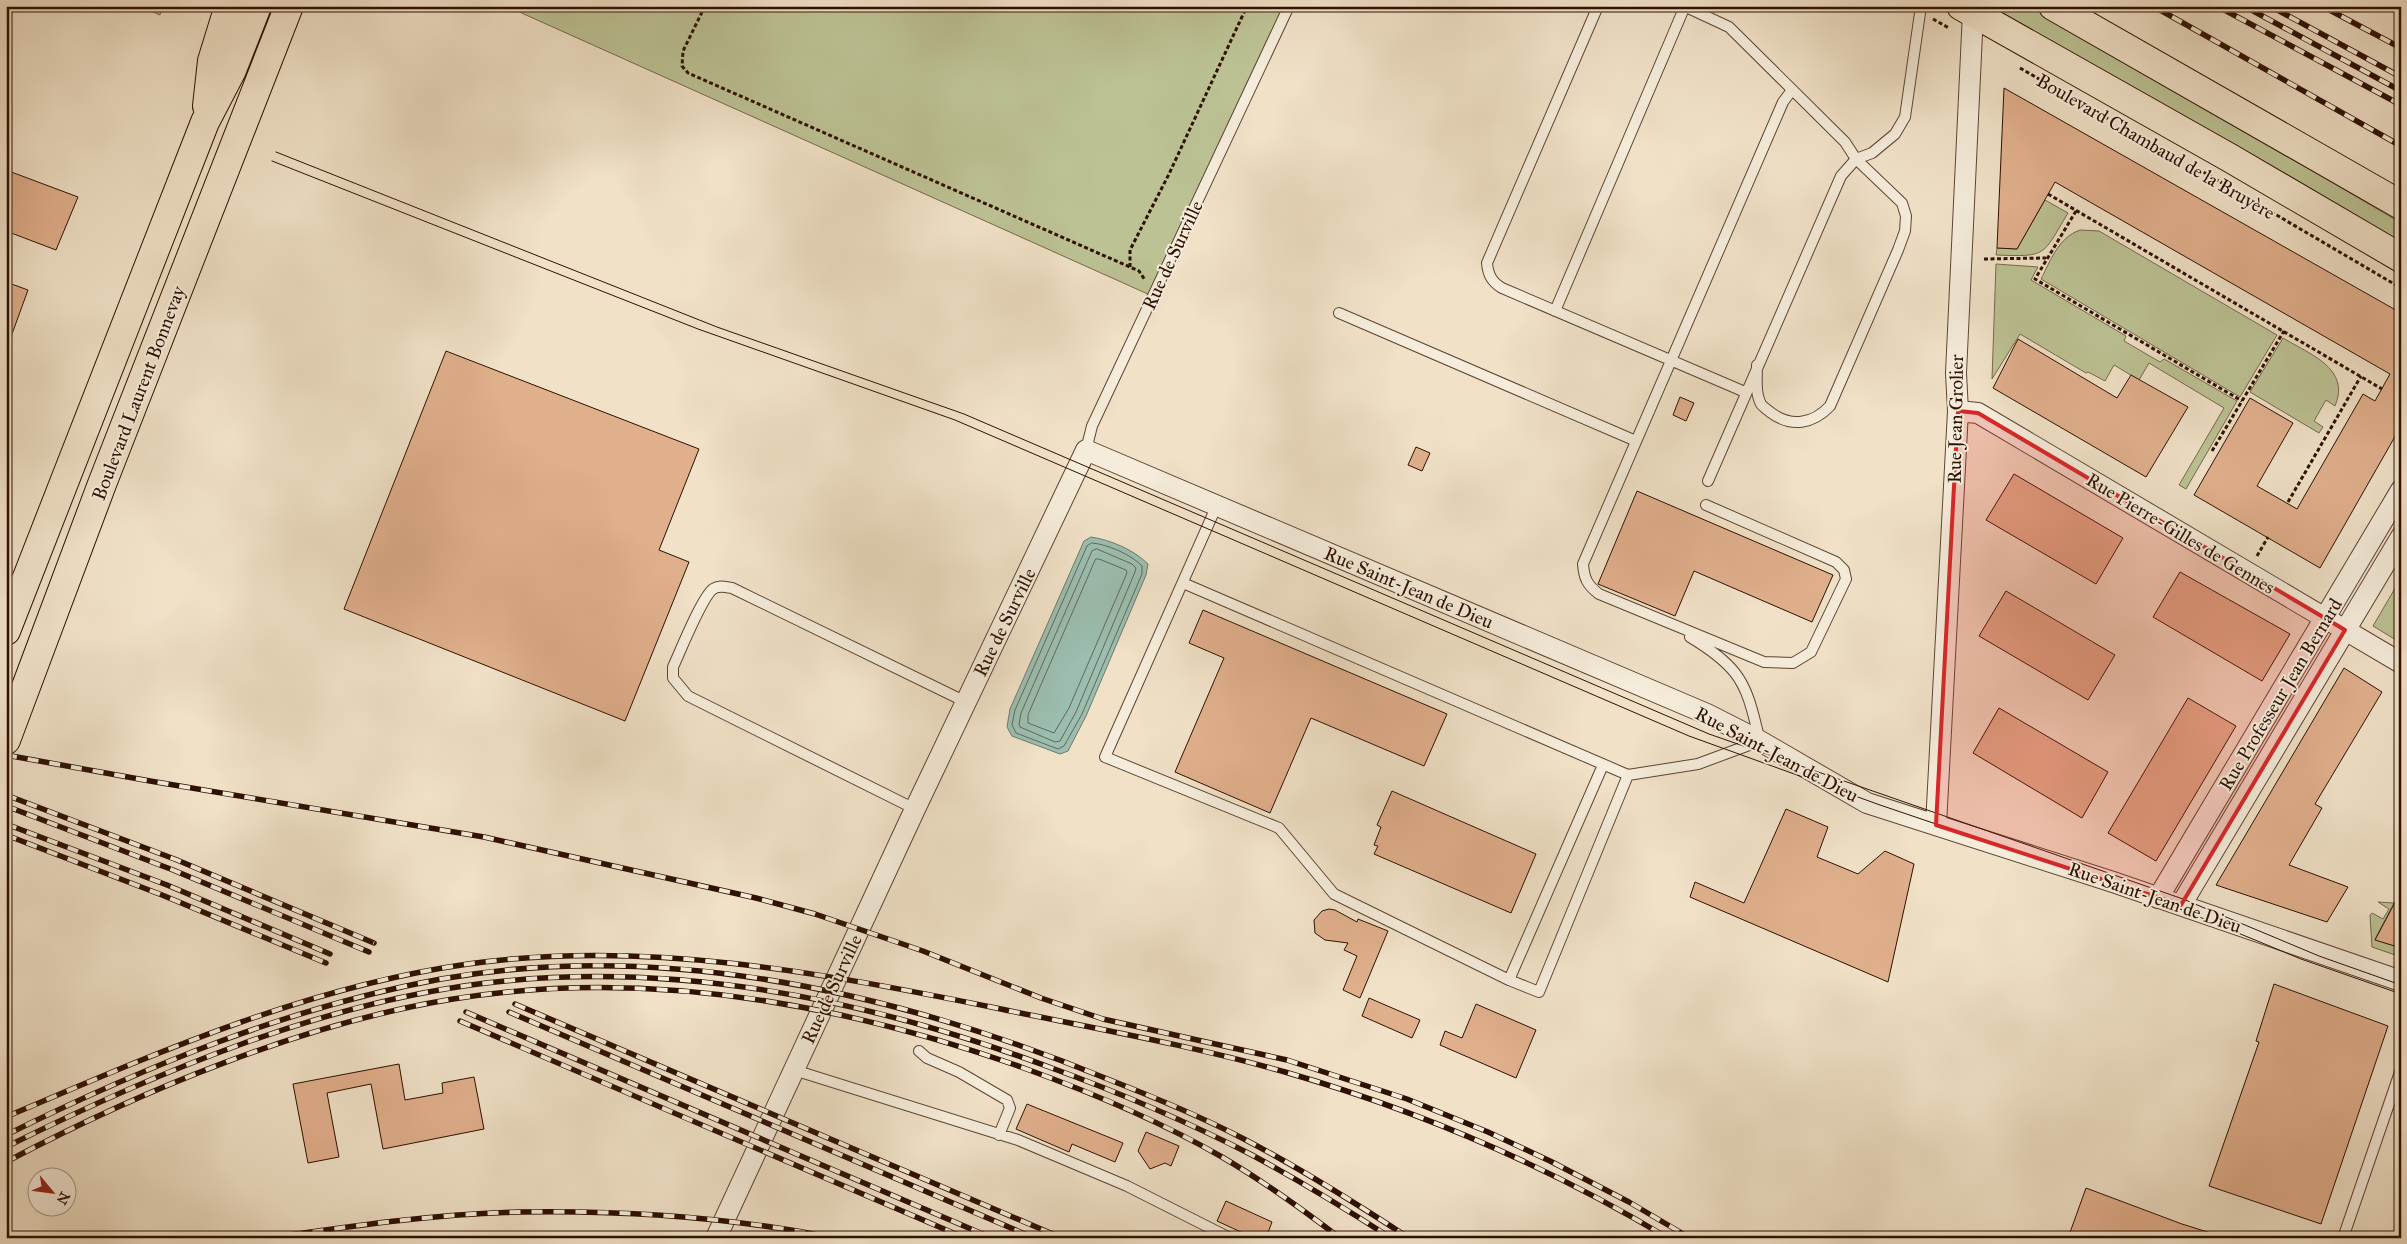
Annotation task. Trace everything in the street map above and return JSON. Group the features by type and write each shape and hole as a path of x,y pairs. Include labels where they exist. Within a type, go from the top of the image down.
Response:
{"main road":[{"path":"205,122 212,61 229,6"},
{"path":"205,122 232,70 257,6"},
{"path":"273,47 290,6"},
{"path":"273,47 298,6"},
{"path":"2053,6 2401,205"},
{"name":"Boulevard Chambaud de la Bruyère","path":"1967,9 2230,158 2401,258"},
{"name":"Boulevard Laurent Bonnevay","path":"6,740 102,484 273,47"},
{"name":"Boulevard Laurent Bonnevay","path":"6,631 205,122"}],"street":[{"name":"Rue Jean Grolier","path":"1936,825 1958,411 1956,373 1971,40 1967,9"},
{"name":"Rue Pierre-Gilles de Gennes","path":"1958,411 1978,412 2401,664"},
{"name":"Rue Saint-Jean de Dieu","path":"1086,450 1707,714 1760,741 1867,803 2182,905 2401,981"},
{"name":"Rue de Surville","path":"716,1238 915,809 1086,450"},
{"name":"Rue Professeur Jean Bernard","path":"2158,898 2401,490"},
{"name":"Rue Professeur Jean Bernard","path":"2182,905 2401,538"}],"lane":[{"name":"Rue de Surville","path":"1086,450 1092,426 1289,6"},
{"path":"1598,6 1487,264 1488,272 1494,283 1745,392"},
{"path":"1555,311 1684,6 1729,27 1845,142 1856,159 1902,204 1906,216 1906,224 1898,250 1830,406 1821,415 1806,422 1790,422 1775,416 1762,405 1757,389 1758,365"},
{"path":"1708,481 1745,392 1841,176 1856,159 1872,153 1895,134 1905,117 1921,9"},
{"path":"1706,505 1836,562 1844,570 1846,579 1811,652 1793,663 1764,662 1599,594 1590,587 1584,577 1583,564 1783,102 1792,90"},
{"path":"1339,314 1636,441"},
{"path":"1217,505 1105,757 1279,828 1334,894 1509,980 1538,992 1628,775"},
{"path":"1183,583 1628,775 1698,764 1760,741 1750,704 1735,673 1703,645 1665,622"},
{"path":"915,809 688,696 674,678 673,667 704,600 712,590 723,586 732,588 966,702"},
{"path":"1509,980 1603,765"},
{"path":"918,1051 927,1058 959,1072 1007,1100 1010,1108 999,1135"},
{"path":"2343,1238 2401,1069"},
{"path":"794,1070 1018,1140 1127,1186 1230,1238"}],"path":[{"path":"705,6 683,51 682,66 688,73 1130,267 1130,250 1169,174 1247,6"},
{"path":"1921,9 1971,40"},
{"name":"Boulevard Chambaud de la Bruyère","path":"2012,64 2117,123"},
{"name":"Boulevard Chambaud de la Bruyère","path":"2191,164 2401,288"},
{"path":"2048,194 2382,388"},
{"path":"2076,210 2035,279 2242,401"},
{"path":"1984,259 2047,258"},
{"path":"2212,451 2284,331"},
{"path":"2288,502 2361,376"},
{"path":"2256,557 2268,538"}],"highlighted area":[{"path":"1958,411 1978,413 2345,630 2181,905 1936,825"}],"shaded area":[{"path":"139,6 162,6 160,15"},
{"path":"506,6 1286,6 1150,295"},
{"path":"1990,6 2032,6 2071,28 2401,223 2401,243"},
{"path":"2045,200 2068,213 2048,246 2035,254 1996,255 1997,248 2017,249"},
{"path":"2080,230 2099,231 2277,335 2240,397 2041,279 2056,250 2066,238"},
{"path":"1996,264 2038,267 2031,280 2126,336 2124,341 2160,362 2164,359 2237,401 2186,489 2179,485 2224,408 2149,363 2139,380 2114,365 2105,381 2088,372 2086,373 2020,334 1992,379"},
{"path":"2283,338 2325,364 2337,382 2338,393 2335,406 2326,400 2314,421 2323,427 2319,433 2250,392"},
{"path":"2401,578 2401,643 2373,626"},
{"path":"2378,902 2394,903 2375,939 2401,948 2401,957 2372,947 2370,915 2372,913 2383,919 2389,909"}],"water":[{"path":"1091,537 1122,546 1148,564 1146,575 1086,716 1068,751 1060,754 1012,736 1007,727 1010,709 1084,541"}],"building":[{"path":"2004,88 2401,313 2401,426 2320,568 2194,495 2250,398 2293,423 2257,486 2297,509 2363,394 2375,401 2390,374 2055,182 2017,249 1997,248"},
{"path":"6,170 78,197 56,250 6,231"},
{"path":"6,282 28,290 8,345 6,345"},
{"path":"2018,339 2117,398 2131,375 2188,407 2146,477 1993,388"},
{"path":"446,351 699,449 659,550 689,562 625,721 344,609"},
{"path":"1680,397 1694,403 1686,421 1673,415"},
{"path":"1416,447 1430,453 1422,471 1408,465"},
{"path":"2014,474 2123,538 2096,584 1986,520"},
{"path":"1637,491 1833,575 1812,622 1694,571 1675,616 1598,584"},
{"path":"2180,572 2290,634 2262,681 2153,617"},
{"path":"2006,591 2115,655 2088,700 1979,636"},
{"path":"1203,610 1447,714 1424,766 1311,718 1270,813 1175,772 1224,658 1189,643"},
{"path":"2344,668 2382,692 2315,804 2322,808 2289,865 2348,887 2327,922 2216,885"},
{"path":"2188,698 2236,726 2156,861 2108,833"},
{"path":"1999,708 2108,772 2082,818 1973,753"},
{"path":"1392,791 1536,854 1511,913 1374,854 1378,846 1374,845 1381,827 1377,825"},
{"path":"1786,809 1828,827 1817,857 1858,874 1885,851 1914,864 1888,982 1690,897 1695,882 1744,903"},
{"path":"2401,891 2401,948 2375,940"},
{"path":"1335,910 1357,922 1358,919 1388,931 1360,998 1343,990 1357,956 1344,950 1348,943 1325,940 1315,933 1314,920 1322,911"},
{"path":"2274,984 2388,1026 2321,1224 2209,1186 2259,1042 2256,1041"},
{"path":"1369,998 1420,1020 1412,1038 1362,1016"},
{"path":"1476,1004 1536,1030 1516,1078 1440,1045 1445,1031 1462,1038"},
{"path":"399,1064 405,1100 443,1093 442,1083 474,1077 484,1129 383,1149 371,1084 327,1093 339,1157 308,1163 293,1084"},
{"path":"1027,1104 1123,1143 1115,1162 1072,1144 1069,1152 1016,1129"},
{"path":"1146,1132 1179,1146 1171,1166 1165,1163 1150,1169 1138,1151"},
{"path":"2086,1188 2214,1234 2213,1238 2068,1238"},
{"path":"1226,1201 1272,1222 1266,1238 1254,1238 1217,1221"}],"tram line":[{"path":"276,152 717,327 964,414 1709,734 2183,899 2319,956 2401,985"},
{"path":"272,161 698,329 955,420 1689,736 1880,805 2151,897 2301,959 2401,994"}],"railway":[{"path":"2153,6 2401,146"},
{"path":"2217,6 2401,105"},
{"path":"2244,6 2401,91"},
{"path":"2270,6 2401,77"},
{"path":"2322,6 2401,48"},
{"path":"6,755 484,837 756,898 815,914 923,951 1041,998 1103,1019 1287,1060 1407,1099 1488,1132 1550,1161 1629,1202 1690,1238"},
{"path":"6,795 177,860 374,943"},
{"path":"6,806 173,870 369,952"},
{"path":"6,824 167,885 330,954"},
{"path":"6,835 162,895 326,963"},
{"path":"6,1117 119,1069 232,1025 349,989 408,975 468,964 534,957 601,955 667,958 800,972 931,995 1141,1037 1285,1072 1385,1104 1482,1143 1577,1187 1668,1238"},
{"path":"6,1135 111,1086 218,1042 328,1006 384,991 441,979 526,968 611,966 696,970 780,982 863,999 945,1021 1026,1048 1157,1099 1264,1149 1347,1198 1409,1238"},
{"path":"6,1147 120,1093 179,1068 301,1024 362,1007 424,993 486,983 558,977 630,977 701,982 772,991 843,1005 913,1022 981,1043 1101,1087 1202,1130 1288,1175 1391,1238"},
{"path":"6,1162 111,1110 167,1086 281,1042 339,1025 397,1010 453,999 525,990 597,988 669,990 741,997 812,1009 883,1025 953,1044 1021,1067 1098,1097 1198,1144 1237,1166 1297,1206 1340,1238"},
{"path":"515,1004 1062,1238"},
{"path":"466,1012 992,1238"},
{"path":"509,1012 1034,1238"},
{"path":"460,1021 965,1238"},
{"path":"269,1238 424,1218 518,1212 597,1212 677,1216 756,1225 835,1238"}]}
